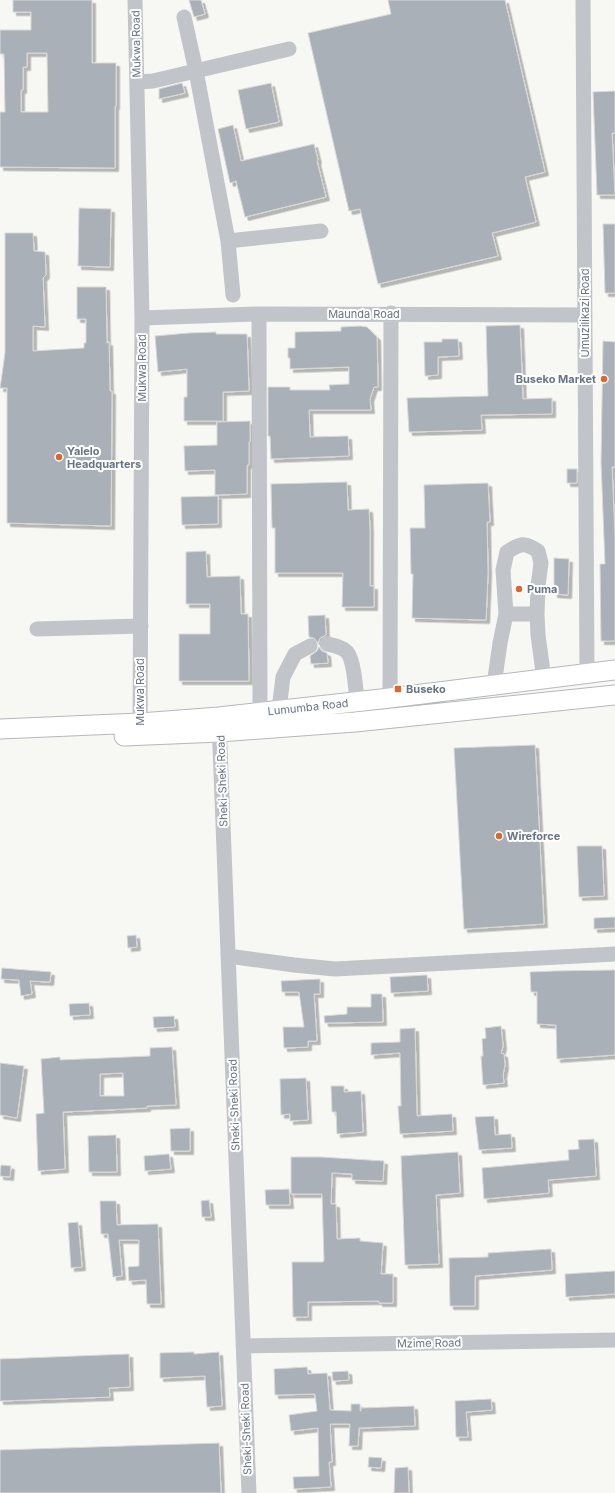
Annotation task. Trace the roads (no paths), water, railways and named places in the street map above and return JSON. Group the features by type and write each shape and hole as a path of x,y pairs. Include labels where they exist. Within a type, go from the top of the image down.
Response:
{"main road":[{"name":"Lumumba Road","path":"219,725 260,712 390,698 615,670"},
{"name":"Lumumba Road","path":"0,742 140,729 433,715 615,695"},
{"name":"Lumumba Road","path":"0,729 140,729"}],"street":[{"name":"Mukwa Road","path":"135,0 142,318 140,729"},
{"name":"Umuzilikazi Road","path":"583,0 587,674"},
{"path":"184,17 196,71 228,241 233,295"},
{"path":"137,82 153,81 289,49"},
{"path":"228,241 321,231"},
{"path":"390,698 391,313"},
{"name":"Maunda Road","path":"142,318 259,314 391,313 585,315"},
{"path":"259,314 260,712"},
{"path":"494,685 506,614 503,570 507,552 518,545 528,545 538,551 541,563 537,614 544,679"},
{"path":"506,614 537,614"},
{"path":"37,629 141,626"},
{"path":"327,644 338,646 347,652 354,674 357,701"},
{"path":"279,710 283,676 295,654 310,646"},
{"name":"Sheki-Sheki Road","path":"219,725 249,1493"},
{"path":"228,956 335,969 615,954"},
{"name":"Mzime Road","path":"243,1346 615,1340"}],"place":[{"name":"Buseko Market","path":"604,379"},
{"name":"Yalelo Headquarters","path":"59,457"},
{"name":"Puma","path":"519,589"},
{"name":"Buseko","path":"398,689"},
{"name":"Wireforce","path":"499,836"}]}
